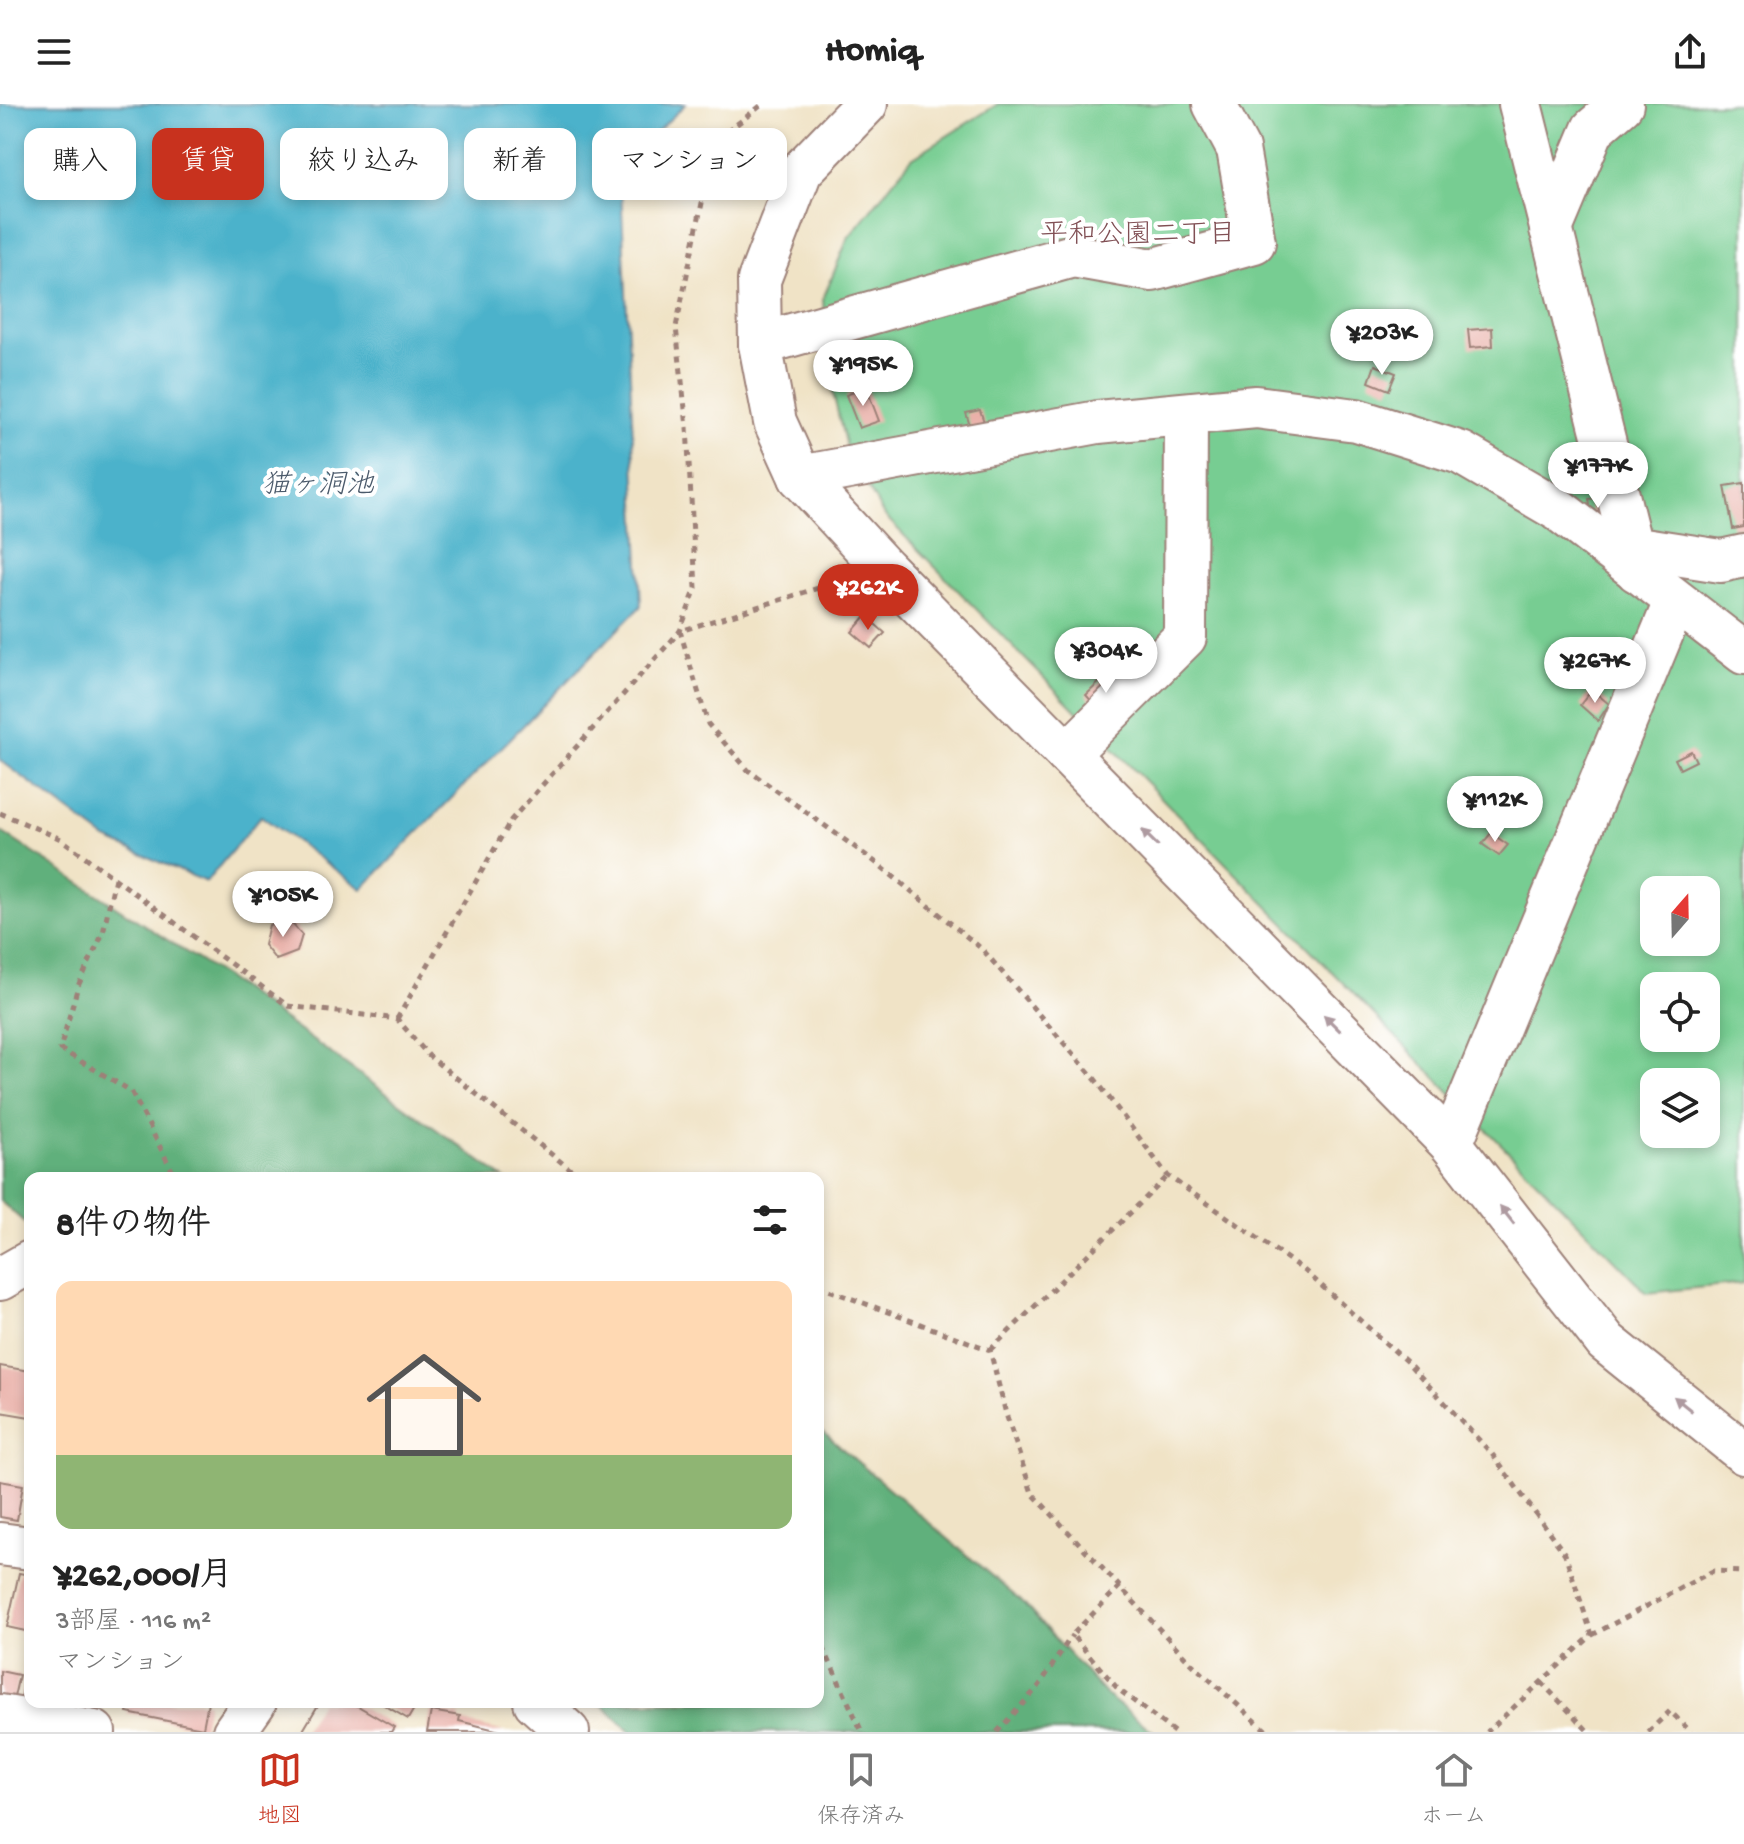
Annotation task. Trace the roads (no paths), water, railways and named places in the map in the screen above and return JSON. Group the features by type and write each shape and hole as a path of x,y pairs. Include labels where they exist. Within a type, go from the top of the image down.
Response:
{"street":[{"path":"866,104 801,171 759,280 760,344 775,422 800,477 840,523 1451,1144 1606,1342 1744,1453"},
{"path":"760,344 1073,256 1152,270 1254,242 1238,149 1214,104"},
{"path":"1520,104 1634,559"},
{"path":"1551,229 1593,129 1622,104"},
{"path":"800,477 1098,422 1256,407 1356,420 1461,453 1559,510 1634,559 1675,602 1744,653"},
{"path":"1067,754 1185,637 1186,414"},
{"path":"1634,559 1736,560"},
{"path":"1451,1144 1675,602"},
{"path":"0,1279 24,1265"},
{"path":"0,1544 24,1547"},
{"path":"234,1732 251,1708"},
{"path":"542,1708 568,1732"},
{"path":"0,1716 94,1732"}],"water":[{"name":"猫ヶ洞池","path":"0,104 686,104 661,128 592,128 592,200 622,200 641,606 362,889 261,816 206,882 106,839 0,760"}],"district":[{"name":"平和公園二丁目","path":"1138,232"}]}
